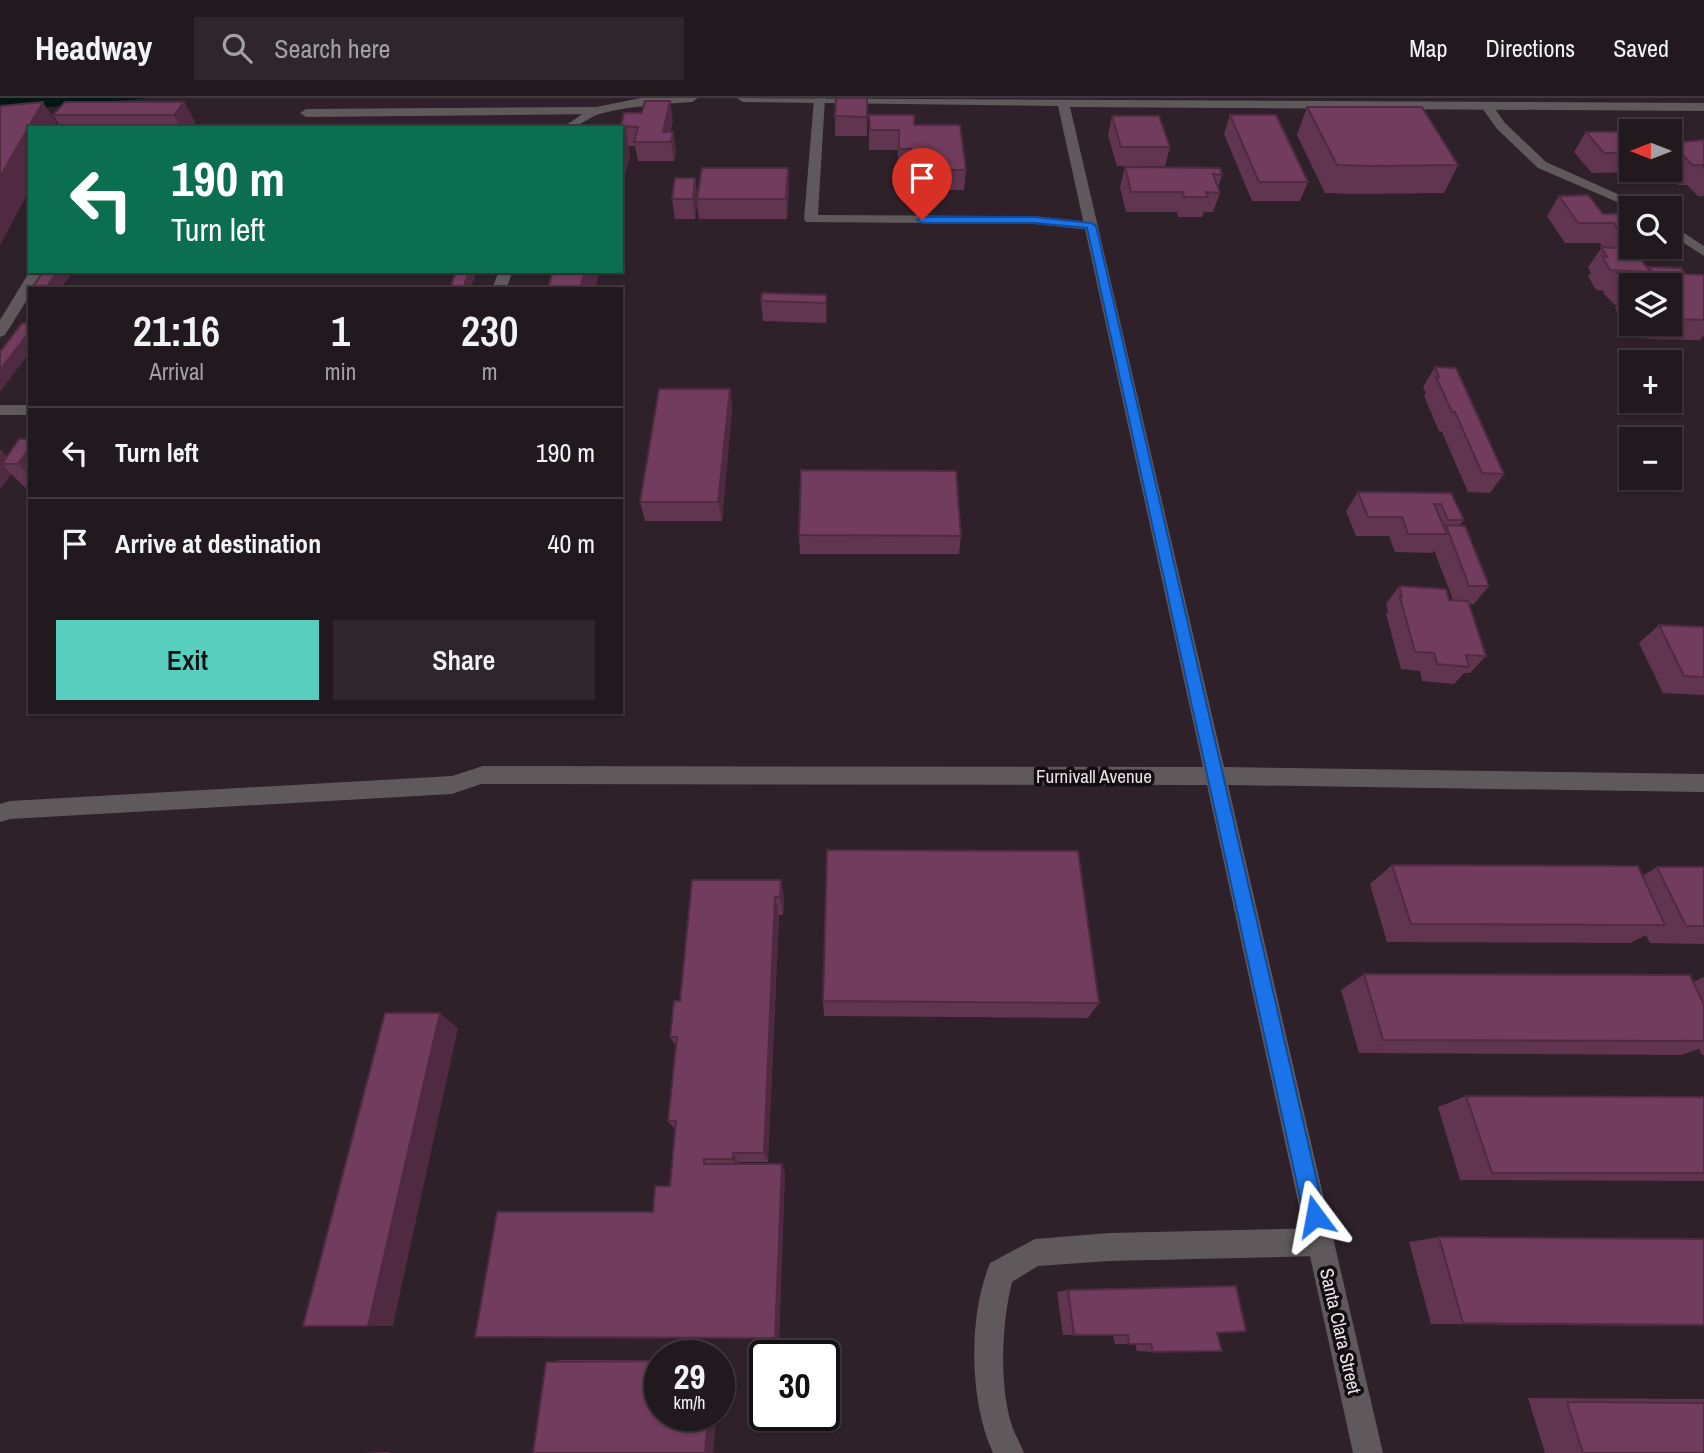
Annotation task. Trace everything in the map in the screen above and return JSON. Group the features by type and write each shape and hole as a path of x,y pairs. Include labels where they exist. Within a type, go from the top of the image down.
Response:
{"street":[{"path":"306,113 596,111 641,102 692,98"},
{"path":"743,98 1486,105 1697,104"},
{"path":"820,99 811,219 1034,220 1091,226"},
{"name":"Santa Clara Street","path":"1063,101 1368,1453"},
{"path":"1486,105 1501,126 1542,164 1619,198"},
{"path":"571,126 596,111"},
{"path":"1682,236 1704,252"},
{"path":"0,332 36,273"},
{"path":"0,410 28,410"},
{"name":"Furnivall Avenue","path":"0,813 23,809 452,785 483,775 1214,776 1704,783"},
{"path":"1009,1453 996,1425 990,1374 991,1310 1000,1273 1035,1253 1109,1247 1320,1242"}],"shaded area":[{"path":"0,98 149,98 49,107 0,126"}],"building":[{"path":"836,98 867,98 867,117 835,116"},
{"path":"645,101 670,101 663,132 673,132 671,142 634,142 638,127 621,126 624,113 642,113"},
{"path":"43,102 0,177 0,106"},
{"path":"65,102 184,102 174,115 53,115"},
{"path":"1307,107 1422,107 1458,165 1337,165"},
{"path":"869,115 914,115 914,125 960,125 966,170 913,170 911,149 899,149 899,130 870,130"},
{"path":"1230,115 1276,115 1308,182 1259,182"},
{"path":"1112,116 1159,116 1170,147 1121,147"},
{"path":"1586,132 1619,132 1619,153 1604,153"},
{"path":"1704,140 1704,168 1702,165 1692,165 1682,154 1682,142"},
{"path":"1125,167 1220,168 1222,175 1213,174 1220,193 1206,192 1208,197 1184,197 1183,192 1131,192"},
{"path":"702,168 788,168 786,199 697,199"},
{"path":"675,178 695,178 693,199 672,199"},
{"path":"1588,195 1603,214 1619,214 1619,229 1614,223 1578,223 1559,196"},
{"path":"1601,247 1619,248 1619,259 1641,259 1650,272 1610,270 1602,256 1607,257"},
{"path":"1649,267 1681,268 1685,274 1704,275 1704,320 1682,319 1682,273 1652,273"},
{"path":"43,273 57,273 46,287 32,287"},
{"path":"455,273 468,273 464,287 451,287"},
{"path":"552,273 584,273 581,287 549,287"},
{"path":"762,293 826,295 826,303 761,301"},
{"path":"22,323 28,323 28,334 0,370 0,352"},
{"path":"1435,367 1456,368 1504,474 1482,473 1436,377 1439,377"},
{"path":"659,389 730,389 718,502 640,502"},
{"path":"19,439 28,439 28,450 18,464 2,464"},
{"path":"801,470 956,471 961,536 799,535"},
{"path":"1358,492 1451,493 1464,520 1448,520 1441,504 1434,504 1447,534 1408,534 1402,517 1368,517"},
{"path":"1446,525 1465,526 1489,586 1469,586"},
{"path":"1399,586 1446,589 1449,600 1468,601 1486,656 1466,655 1469,667 1437,664 1434,653 1415,652"},
{"path":"1659,625 1704,627 1704,677 1684,676"},
{"path":"827,850 1078,851 1099,1003 823,1001"},
{"path":"1392,865 1638,866 1665,925 1411,924"},
{"path":"1657,867 1704,867 1704,926 1686,926"},
{"path":"692,880 781,880 780,897 775,897 764,1153 733,1153 733,1159 704,1159 704,1164 782,1164 775,1338 475,1337 497,1212 653,1212 655,1186 670,1186 676,1121 668,1121 677,1037 670,1037 674,1001 680,1001"},
{"path":"1364,974 1690,975 1704,1005 1704,1041 1383,1040"},
{"path":"385,1013 440,1013 368,1326 303,1326"},
{"path":"1466,1096 1704,1097 1704,1173 1492,1173"},
{"path":"1439,1237 1704,1239 1704,1325 1463,1323"},
{"path":"1236,1286 1246,1331 1217,1333 1222,1351 1153,1352 1151,1344 1129,1344 1128,1335 1074,1335 1068,1290"},
{"path":"644,1361 644,1431 707,1431 705,1453 533,1453 546,1362"},
{"path":"1567,1402 1704,1403 1704,1453 1583,1453"}],"route":[{"path":"922,220 1034,220 1091,226 1315,1216"}]}
